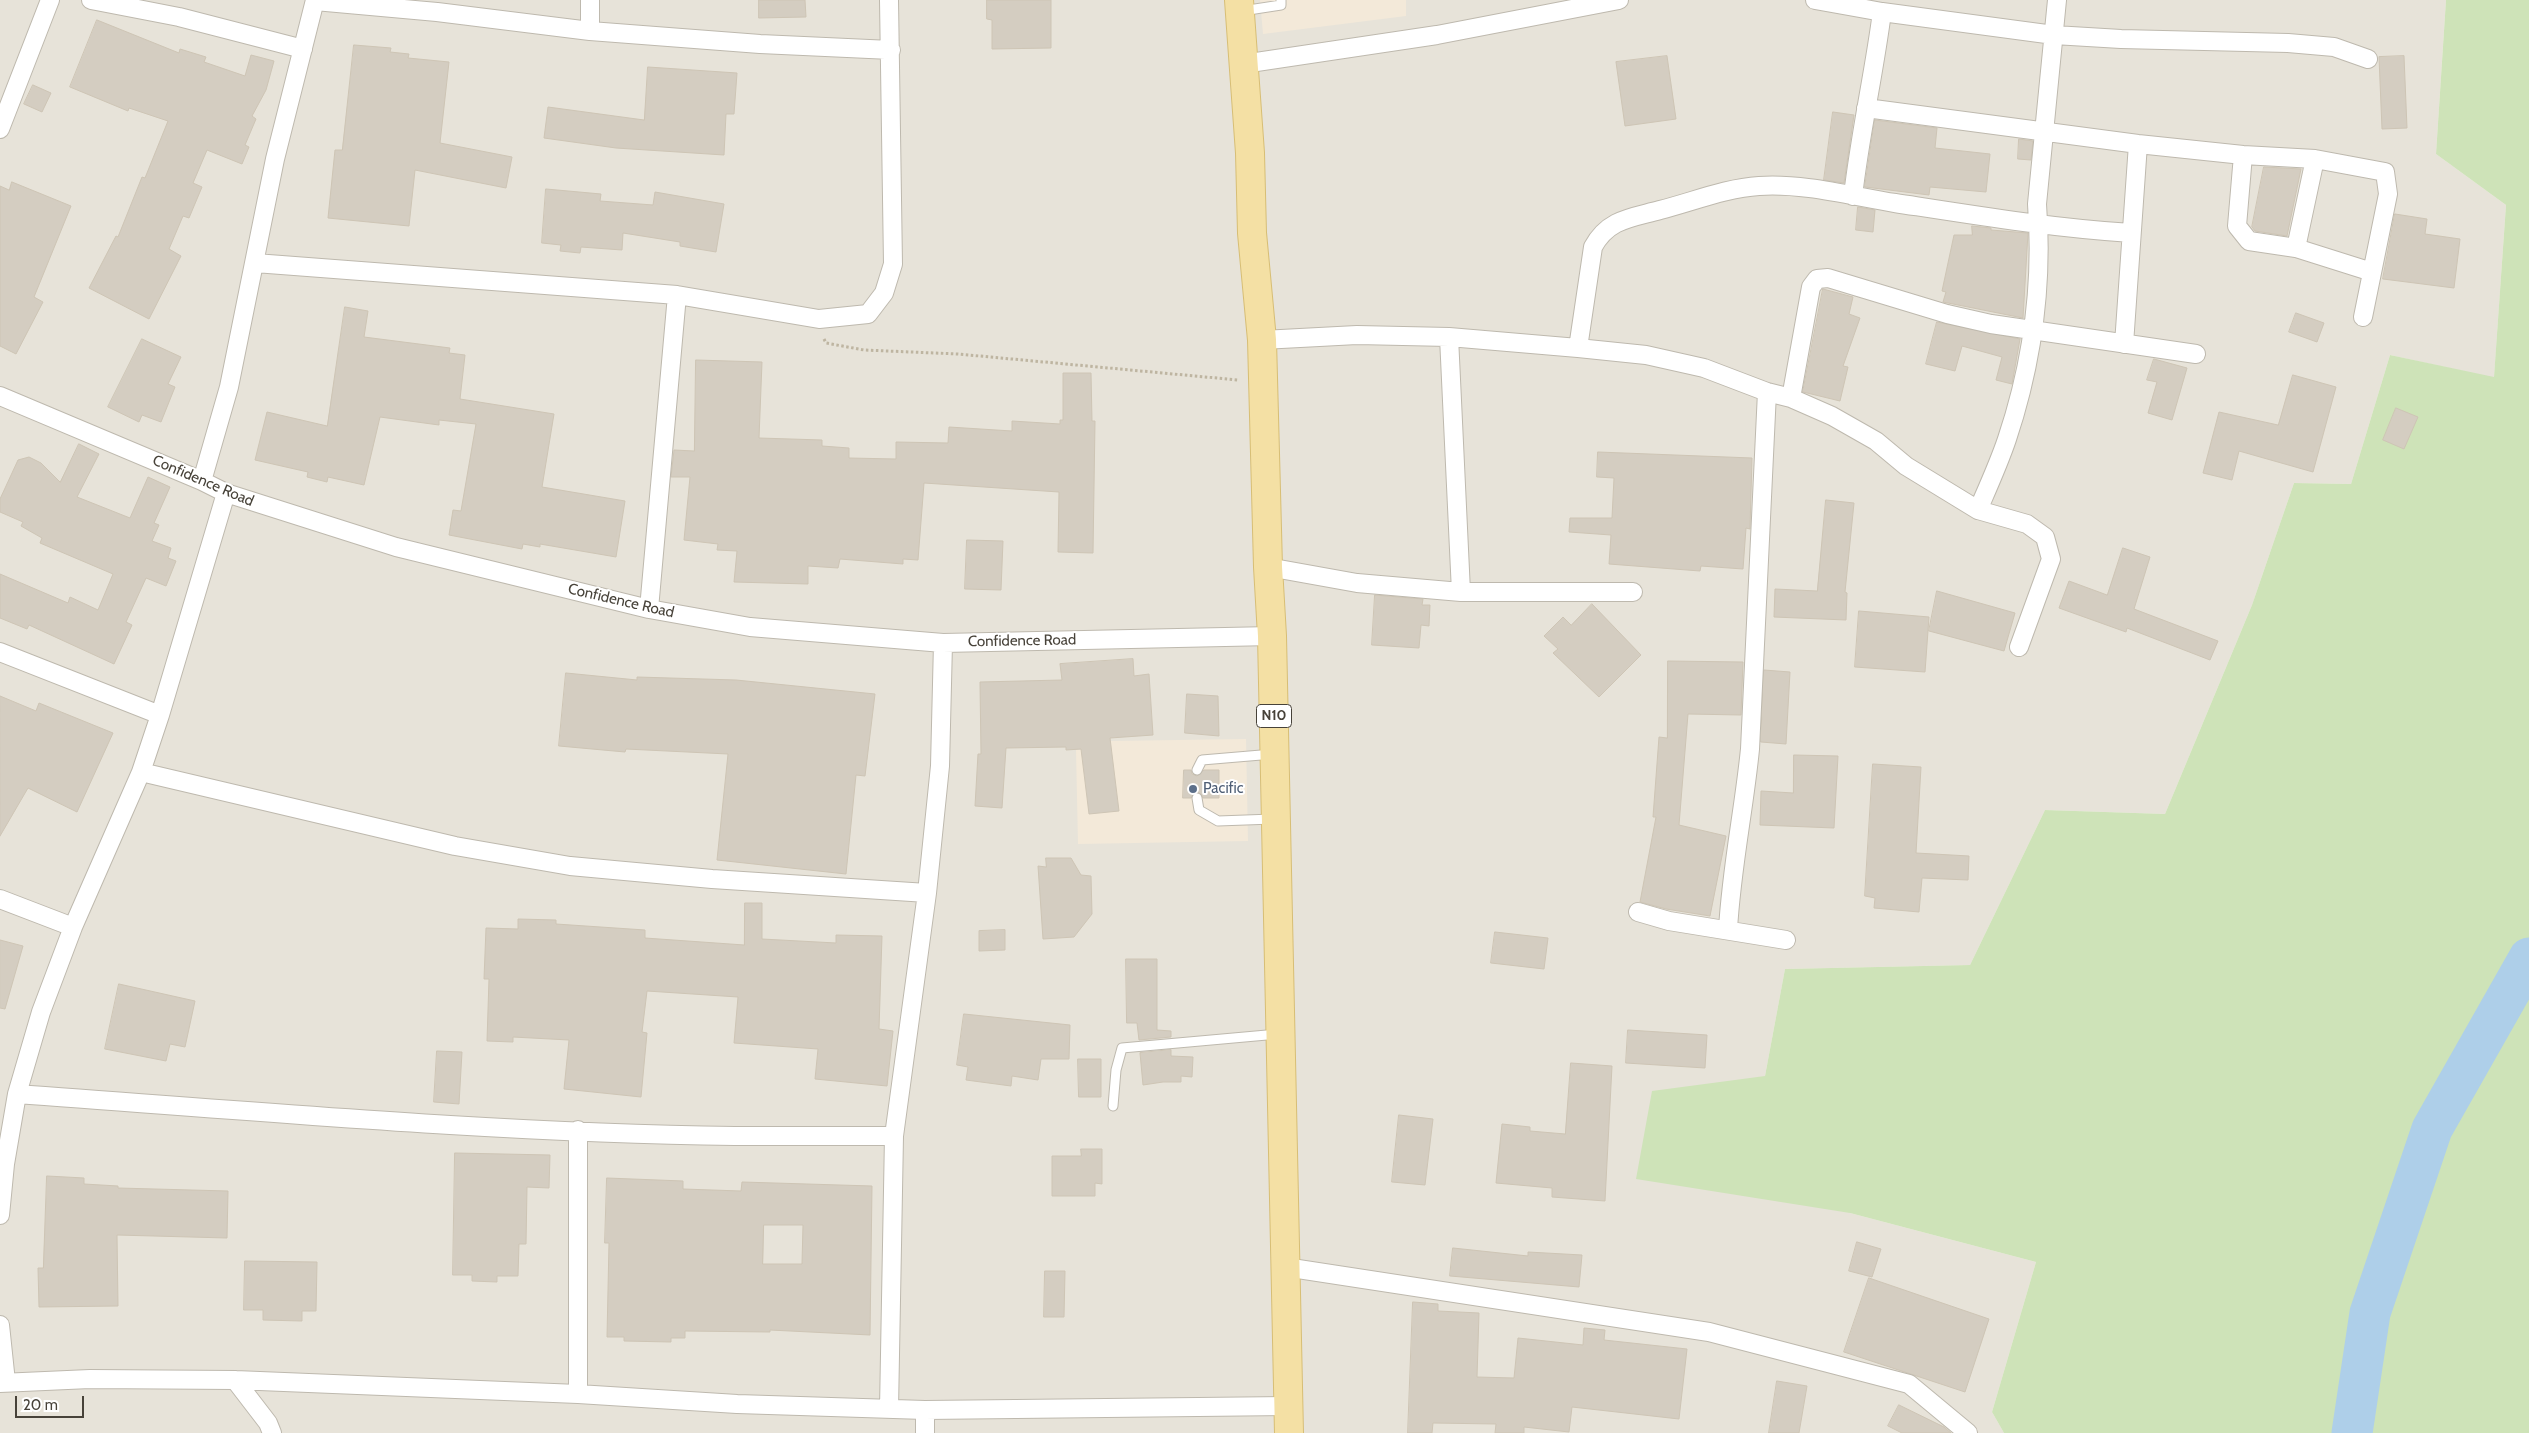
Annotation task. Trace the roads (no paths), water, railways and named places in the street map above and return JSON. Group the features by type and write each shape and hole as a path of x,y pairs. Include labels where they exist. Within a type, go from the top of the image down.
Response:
{"main road":[{"name":"N10","path":"1240,6 1250,153 1252,233 1262,340 1275,754 1289,1433"}],"street":[{"path":"0,129 50,0"},
{"path":"91,0 179,18 303,49"},
{"path":"202,481 229,387 275,159 314,0 437,12 590,32 760,44 891,50"},
{"path":"590,0 590,32"},
{"path":"255,263 677,295 819,319 868,314 884,293 893,264 889,0"},
{"path":"1243,64 1437,35 1619,0"},
{"path":"1815,0 1882,12 2054,35 2121,39 2288,42 2334,47 2368,60"},
{"path":"1978,510 2009,433 2019,399 2034,331 2037,204 2042,133 2057,0"},
{"path":"1853,196 1866,108 1872,87 1882,12"},
{"path":"1866,108 2042,133 2138,144 2243,155 2315,159 2385,172 2388,194 2363,317"},
{"path":"2124,344 2138,144"},
{"path":"2243,155 2237,226 2249,241 2296,248 2372,272"},
{"path":"2296,248 2315,159"},
{"path":"1578,348 1593,247 1601,232 1618,222 1759,186 1796,187 2038,224 2132,232"},
{"path":"1791,398 1811,287 1817,279 1828,278 1947,314 2034,331 2196,354"},
{"path":"649,609 677,295"},
{"path":"1262,340 1357,335 1449,337 1646,355 1704,368 1767,392 1791,398 1832,416 1876,441 1906,466 1978,510 2027,524 2045,537 2051,559 2019,647"},
{"path":"1449,337 1462,592"},
{"path":"1728,930 1730,888 1745,806 1750,750 1767,392"},
{"name":"Confidence Road","path":"0,396 202,481 226,493 396,548 649,609 750,627 943,643 1272,636"},
{"path":"0,1215 5,1164 18,1094 41,1012 73,927 141,772 160,715 226,493"},
{"path":"1268,567 1357,583 1462,592 1633,592"},
{"path":"890,1409 894,1136 927,893 940,766 943,643"},
{"path":"0,652 160,715"},
{"path":"141,772 455,846 570,866 712,879 927,893"},
{"path":"0,899 73,927"},
{"path":"1638,912 1669,921 1786,940"},
{"path":"18,1094 336,1117 578,1130 734,1136 894,1136"},
{"path":"578,1130 578,1394"},
{"path":"1285,1267 1709,1332 1909,1384 1968,1433"},
{"path":"0,1325 3,1383 90,1379 235,1380 578,1394 736,1404 925,1410 1288,1406"},
{"path":"235,1380 268,1423 272,1433"},
{"path":"925,1410 925,1433"}],"lane":[{"path":"1240,6 1281,5 1281,0"},
{"path":"1197,770 1202,760 1275,754"},
{"path":"1197,798 1200,810 1218,821 1276,819"},
{"path":"1113,1106 1116,1070 1122,1048 1280,1033"}],"waterway":[{"path":"2352,1433 2370,1313 2432,1129 2529,958"}],"place":[{"name":"Pacific","path":"1193,789"}]}
